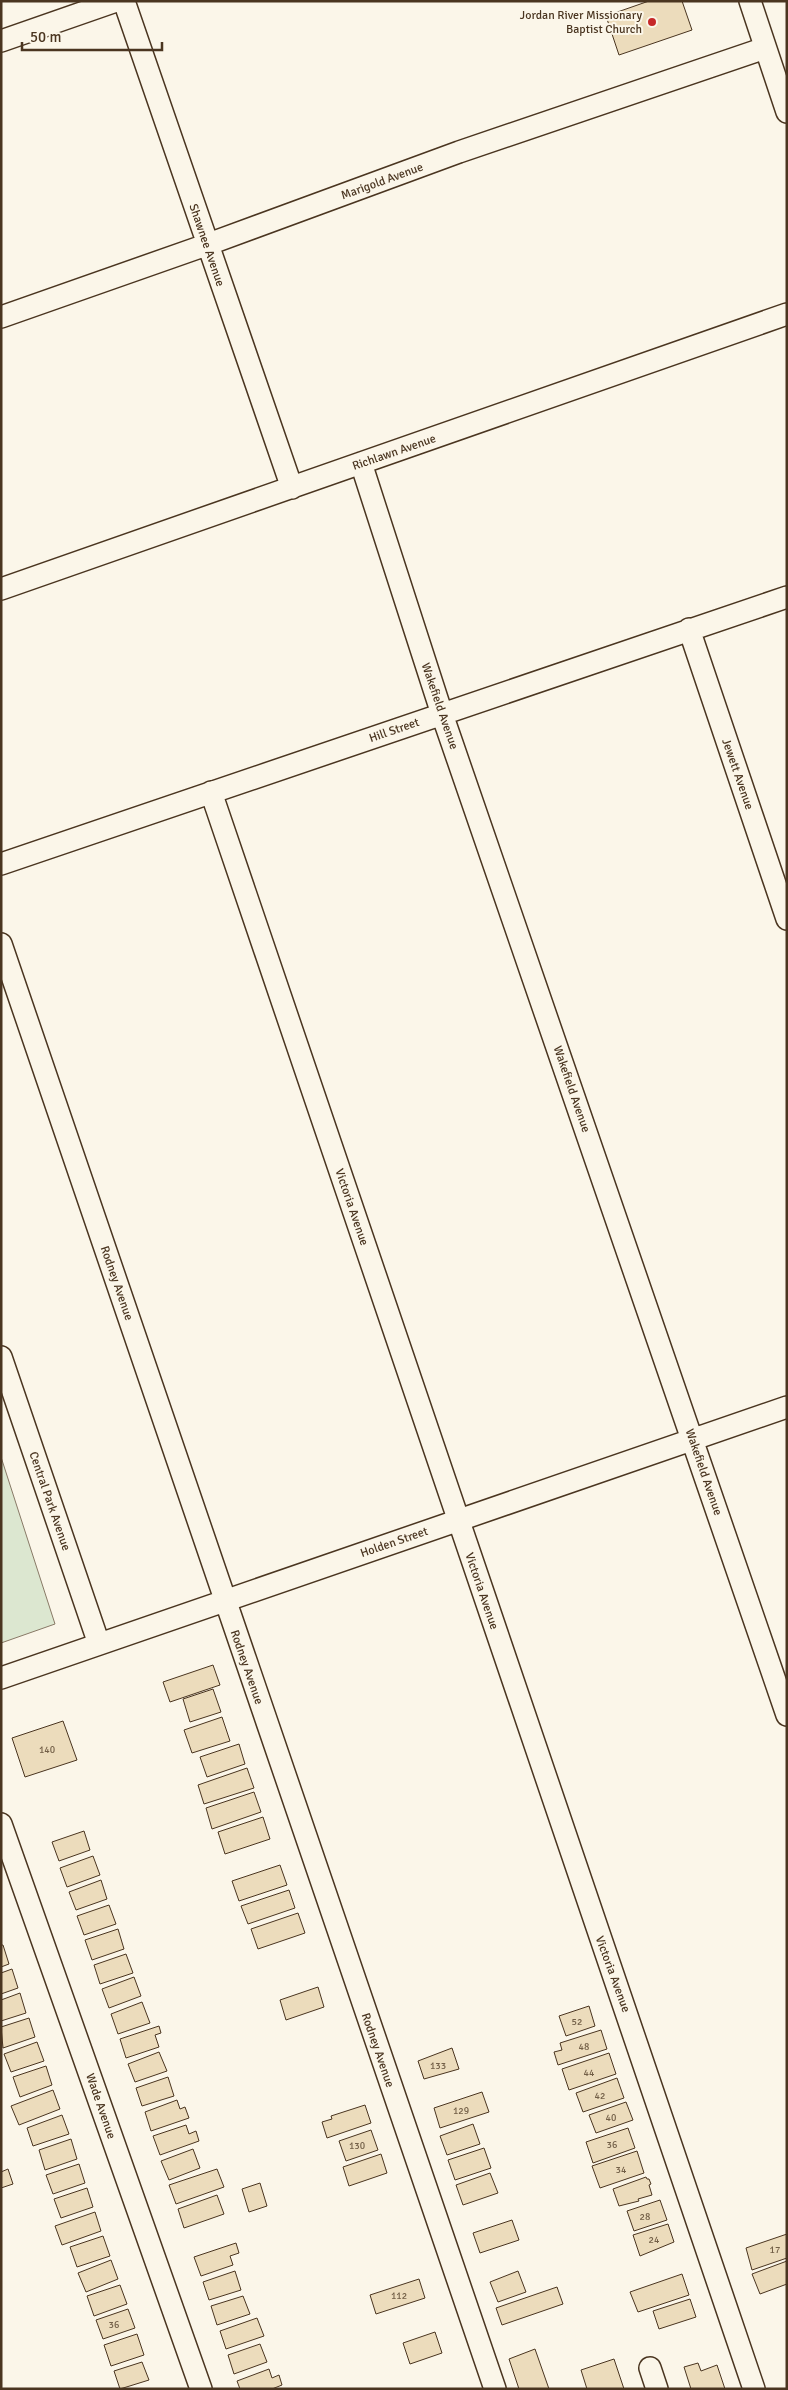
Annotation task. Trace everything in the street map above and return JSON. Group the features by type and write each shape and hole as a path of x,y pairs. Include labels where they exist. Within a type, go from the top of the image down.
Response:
{"street":[{"path":"1,41 116,1"},
{"name":"Shawnee Avenue","path":"124,1 206,245 292,488"},
{"path":"750,1 764,48 787,112"},
{"name":"Marigold Avenue","path":"1,317 206,245 459,152 764,48"},
{"name":"Richlawn Avenue","path":"1,589 787,314"},
{"name":"Wakefield Avenue","path":"361,463 401,582 400,589 442,714 787,1715"},
{"name":"Hill Street","path":"1,864 787,597"},
{"name":"Jewett Avenue","path":"689,629 787,919"},
{"name":"Victoria Avenue","path":"211,792 610,1967 637,2040 754,2389"},
{"name":"Rodney Avenue","path":"1,944 495,2389"},
{"name":"Central Park Avenue","path":"1,1357 99,1644"},
{"name":"Holden Street","path":"1,1678 787,1407"},
{"name":"Wade Avenue","path":"1,1824 201,2389"},
{"path":"650,2368 656,2389"}],"green space":[{"path":"1,1457 55,1624 1,1643"}],"building":[{"path":"649,1 682,1 692,30 619,55 606,16"},
{"path":"213,1665 220,1685 170,1702 163,1682"},
{"path":"213,1689 221,1712 190,1722 183,1699"},
{"path":"222,1717 230,1741 192,1753 184,1730"},
{"path":"63,1721 77,1760 25,1777 12,1738"},
{"path":"239,1744 245,1764 207,1777 200,1757"},
{"path":"247,1768 254,1788 204,1804 198,1785"},
{"path":"254,1792 261,1812 212,1829 206,1808"},
{"path":"263,1817 270,1839 225,1854 218,1832"},
{"path":"84,1831 90,1850 59,1861 52,1842"},
{"path":"93,1856 100,1875 67,1887 60,1868"},
{"path":"280,1865 287,1885 239,1901 232,1881"},
{"path":"101,1880 107,1899 76,1910 69,1892"},
{"path":"289,1890 295,1908 248,1924 241,1906"},
{"path":"109,1905 116,1924 84,1935 77,1916"},
{"path":"298,1913 305,1933 258,1949 251,1929"},
{"path":"118,1929 124,1949 92,1960 85,1940"},
{"path":"1,1945 3,1945 9,1964 1,1967"},
{"path":"126,1954 133,1973 100,1984 94,1965"},
{"path":"12,1969 18,1988 1,1994 1,1973"},
{"path":"134,1977 141,1996 109,2008 102,1989"},
{"path":"318,1987 324,2007 286,2020 280,2000"},
{"path":"20,1993 26,2013 1,2021 1,2000"},
{"path":"142,2002 150,2023 118,2034 111,2014"},
{"path":"589,2006 595,2026 566,2036 559,2016"},
{"path":"29,2018 35,2037 3,2048 1,2027"},
{"path":"159,2026 161,2033 155,2035 159,2047 126,2058 120,2039"},
{"path":"601,2030 607,2049 558,2065 554,2052 562,2050 560,2043"},
{"path":"37,2042 44,2061 11,2072 4,2054"},
{"path":"452,2048 459,2069 424,2079 418,2061"},
{"path":"159,2052 167,2071 135,2082 128,2064"},
{"path":"609,2053 616,2074 569,2090 562,2069"},
{"path":"46,2066 52,2085 20,2097 13,2077"},
{"path":"168,2077 174,2096 142,2106 136,2088"},
{"path":"617,2078 624,2098 583,2112 576,2093"},
{"path":"53,2090 60,2109 19,2125 11,2106"},
{"path":"482,2092 489,2112 440,2128 434,2108"},
{"path":"177,2100 180,2109 185,2107 189,2118 151,2131 145,2112"},
{"path":"626,2102 633,2120 596,2133 589,2115"},
{"path":"365,2105 371,2123 327,2138 322,2122 332,2119 331,2116"},
{"path":"62,2115 69,2134 33,2146 27,2128"},
{"path":"473,2124 480,2144 447,2155 440,2136"},
{"path":"186,2125 189,2134 196,2131 199,2141 160,2155 153,2136"},
{"path":"628,2128 635,2148 593,2163 586,2142"},
{"path":"371,2130 378,2150 346,2161 339,2141"},
{"path":"71,2139 77,2159 45,2170 39,2150"},
{"path":"484,2148 491,2168 455,2180 448,2160"},
{"path":"193,2149 200,2168 169,2180 161,2161"},
{"path":"637,2151 644,2173 600,2188 592,2166"},
{"path":"381,2154 387,2173 349,2186 343,2167"},
{"path":"79,2164 85,2183 53,2194 46,2175"},
{"path":"8,2169 13,2184 1,2188 1,2172"},
{"path":"217,2169 224,2187 176,2204 169,2185"},
{"path":"490,2173 498,2193 463,2205 456,2185"},
{"path":"646,2177 651,2184 649,2185 652,2195 638,2199 639,2201 619,2206 613,2189"},
{"path":"260,2183 267,2206 249,2212 242,2189"},
{"path":"87,2188 93,2207 61,2218 54,2199"},
{"path":"217,2195 224,2214 184,2228 178,2209"},
{"path":"660,2200 667,2220 634,2231 627,2211"},
{"path":"95,2212 101,2231 62,2245 55,2226"},
{"path":"512,2220 519,2240 480,2253 473,2233"},
{"path":"668,2224 674,2242 640,2256 633,2235"},
{"path":"787,2234 787,2258 752,2270 746,2248"},
{"path":"103,2236 110,2256 77,2267 70,2247"},
{"path":"236,2243 239,2253 230,2256 233,2265 201,2276 194,2257"},
{"path":"111,2260 118,2279 86,2292 78,2273"},
{"path":"787,2261 787,2284 760,2294 752,2274"},
{"path":"235,2271 241,2290 209,2300 203,2282"},
{"path":"518,2271 526,2292 498,2302 490,2282"},
{"path":"682,2274 689,2295 638,2312 630,2292"},
{"path":"419,2279 425,2298 376,2314 370,2295"},
{"path":"120,2285 127,2304 94,2316 87,2296"},
{"path":"557,2287 563,2304 502,2325 496,2308"},
{"path":"243,2296 250,2314 217,2325 211,2306"},
{"path":"690,2299 696,2317 659,2329 653,2311"},
{"path":"128,2309 135,2328 103,2339 96,2320"},
{"path":"257,2318 264,2336 226,2349 220,2331"},
{"path":"435,2332 442,2353 410,2364 403,2343"},
{"path":"137,2334 144,2355 111,2366 104,2345"},
{"path":"260,2344 267,2362 234,2374 228,2355"},
{"path":"535,2349 549,2389 519,2389 509,2359"},
{"path":"614,2359 624,2389 587,2389 581,2370"},
{"path":"142,2362 149,2380 120,2389 114,2371"},
{"path":"698,2363 701,2371 717,2365 725,2389 691,2389 684,2367"},
{"path":"269,2369 272,2378 279,2375 282,2385 272,2389 240,2389 237,2381"}],"place":[{"name":"Jordan River Missionary Baptist Church","path":"652,22"}]}
